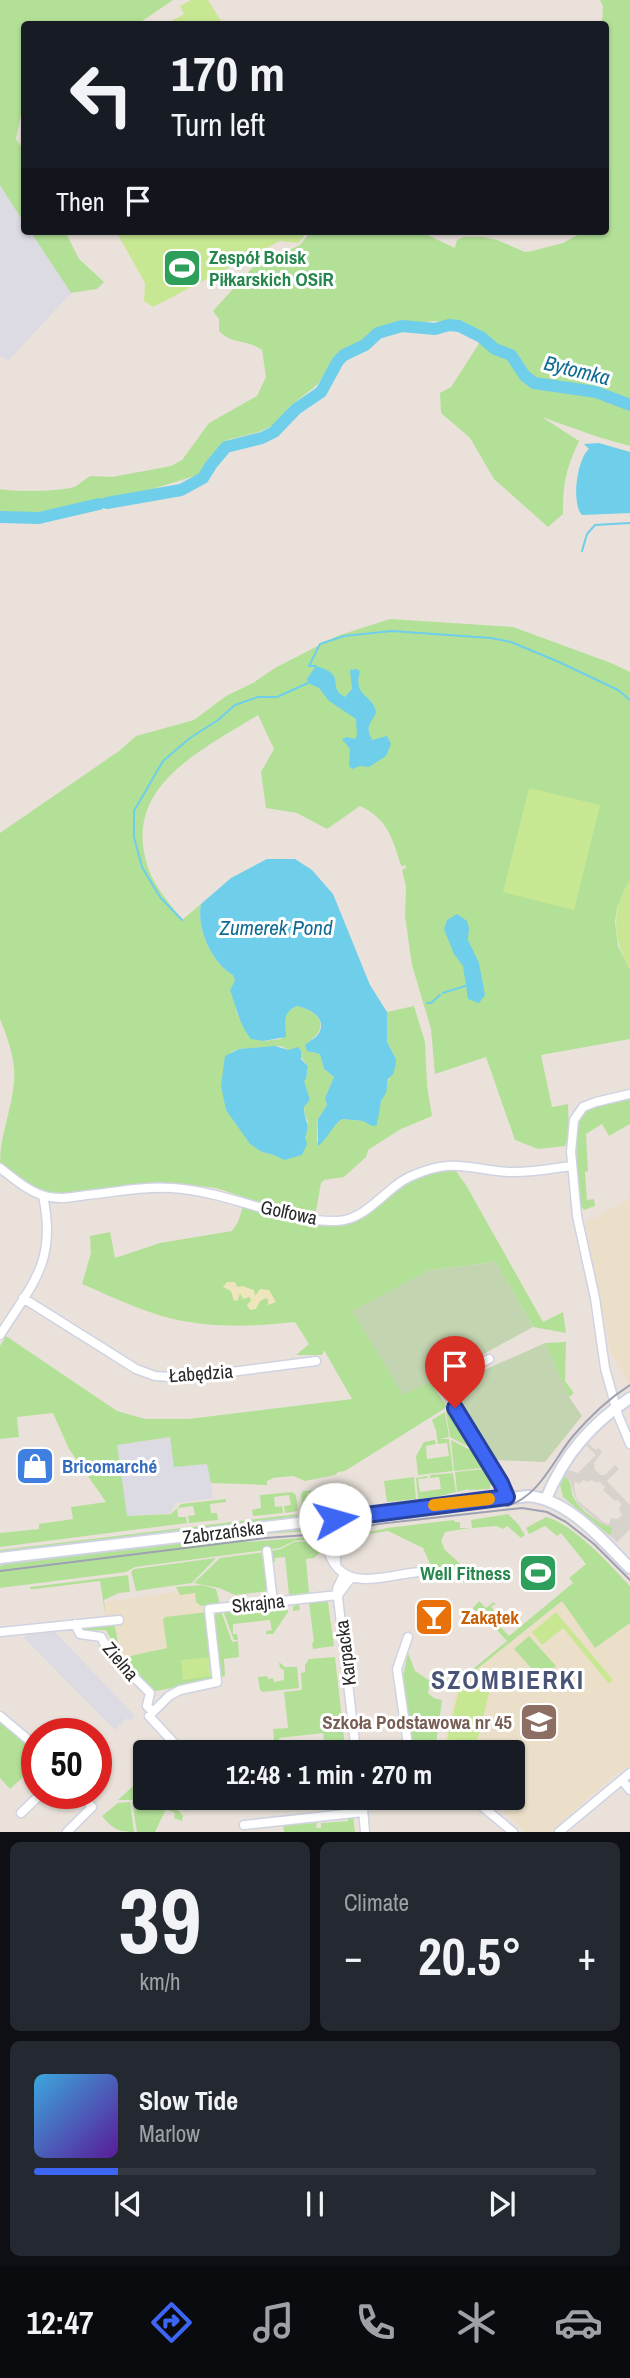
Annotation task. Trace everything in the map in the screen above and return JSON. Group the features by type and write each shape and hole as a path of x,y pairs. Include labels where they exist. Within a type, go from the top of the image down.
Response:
{"main road":[{"path":"546,1499 559,1469 573,1448 596,1423 630,1398"},
{"name":"Zabrzańska","path":"0,1558 528,1496 546,1499 576,1517 630,1568"}],"street":[{"path":"630,1094 583,1107 574,1121 571,1138 571,1167 577,1216 595,1298 606,1368 616,1407 630,1444"},
{"name":"Golfowa","path":"43,1196 61,1199 169,1188 212,1193 301,1217 340,1221 367,1210 386,1191 410,1176 435,1167 450,1164 506,1172 571,1167"},
{"path":"0,1168 43,1196 47,1214 47,1252 41,1269 0,1335"},
{"name":"Łabędzia","path":"23,1298 136,1369 155,1376 186,1378 316,1361"},
{"path":"489,1359 446,1381 443,1387 507,1497"},
{"path":"335,1519 336,1564"},
{"path":"323,1521 330,1558 347,1576 369,1579 422,1572 470,1577"},
{"path":"267,1551 273,1602"},
{"name":"Karpacka","path":"347,1576 338,1595 355,1740"},
{"name":"Skrajna","path":"153,1712 169,1696 180,1690 217,1682 209,1609 338,1595"},
{"path":"0,1632 119,1620"},
{"name":"Zielna","path":"75,1624 80,1634 101,1637 109,1652 149,1693 147,1702 153,1712 149,1716 171,1740"},
{"path":"407,1740 397,1669 408,1637"},
{"path":"0,1716 21,1734"},
{"path":"559,1832 630,1773"},
{"path":"622,1780 630,1790"},
{"path":"21,1813 25,1809"},
{"path":"67,1832 90,1809"},
{"path":"487,1810 513,1832"},
{"path":"244,1825 363,1812 365,1832"},
{"path":"281,1821 282,1832"}],"shaded area":[{"path":"0,185 21,218 21,235 33,235 71,293 8,361 0,356"},
{"path":"630,1198 629,1383 611,1354 585,1223"},
{"path":"170,1437 208,1464 213,1498 175,1503 171,1513 126,1516 116,1445"},
{"path":"586,1442 602,1452 594,1463 595,1470 601,1475 605,1475 615,1465 619,1469 607,1481 630,1505 630,1529 617,1542 610,1536 613,1527 601,1524 577,1503 570,1481 564,1476 567,1470 578,1473 596,1455","holes":["583,1480 599,1481 605,1487 603,1490 615,1501 618,1500 622,1515 618,1519 611,1518 609,1524 605,1523 577,1500 575,1481 579,1484"]},
{"path":"204,1588 215,1677 155,1691 120,1658 105,1618 104,1602"},
{"name":"Szkoła Podstawowa nr 45","path":"563,1601 630,1623 630,1766 616,1774 550,1832 525,1832 501,1810 525,1810 525,1740 444,1740 457,1684"},
{"path":"52,1629 135,1716 130,1721 127,1718 115,1730 112,1727 112,1718 103,1718 24,1638 29,1632"}],"green space":[{"path":"0,0 173,0 142,21 21,21 21,115 16,139 21,146 21,218 0,185"},
{"path":"191,0 208,0 221,21 171,21 184,14 180,6"},
{"path":"600,0 630,0 630,403 597,390 534,381 526,375 512,353 496,347 472,328 460,324 435,321 381,327 338,353 317,385 290,406 274,425 259,432 227,440 208,460 201,474 146,491 39,514 0,513 0,489 27,491 70,488 90,476 112,477 171,466 182,460 209,423 257,396 266,377 262,350 224,335 219,331 219,319 213,311 252,268 300,245 308,235 427,235 455,248 457,240 464,237 484,237 525,252 563,243 578,235 609,235 609,21 602,21 603,6"},
{"path":"33,235 67,235 79,259 104,282 97,289 71,293"},
{"name":"Zespół Boisk Piłkarskich OSiR","path":"118,235 304,235 298,243 280,241 153,307 144,301 145,283"},
{"path":"480,342 509,356 520,375 533,385 602,397 630,408 630,446 542,417 579,441 566,476 563,514 548,527 494,479 470,438 441,413 440,393 451,387"},
{"path":"390,619 513,627 630,672 630,880 617,908 615,922 618,946 630,970 630,1039 541,1055 552,1107 568,1104 569,1135 565,1146 538,1149 515,1140 486,1057 435,1074 431,1029 412,965 405,916 406,886 402,870 406,868 405,864 403,867 401,865 383,823 360,806 327,829 297,813 266,808 261,772 274,749 258,715 190,758 170,775 155,794 145,816 143,841 151,876 182,920 201,904 203,934 212,954 233,975 235,981 231,994 235,998 236,1011 247,1034 263,1041 281,1039 286,1033 287,1014 297,1006 305,1008 319,1020 319,1031 308,1042 313,1053 320,1053 324,1069 334,1077 325,1098 327,1105 318,1119 317,1142 342,1119 363,1121 372,1126 378,1122 378,1111 396,1059 387,1042 387,1012 414,1006 425,1042 427,1086 432,1116 401,1129 368,1150 366,1157 344,1177 324,1180 321,1183 315,1216 290,1212 216,1188 175,1183 130,1185 60,1195 35,1188 0,1163 13,1092 14,1066 0,1019 0,833 119,751 136,736 194,720 226,696 337,636","holes":["281,1046 300,1056 308,1066 306,1078 303,1080 310,1100 304,1107 308,1121 305,1138 284,1160 262,1152 226,1110 231,1052"]},
{"path":"529,788 600,805 574,910 503,892"},
{"path":"630,880 630,970 620,948 616,925 619,902"},
{"path":"630,1098 630,1124 609,1136 602,1124 586,1134 587,1200 594,1199 595,1206 584,1210 579,1203 574,1156 578,1120 583,1112 593,1106"},
{"path":"453,1167 466,1185 543,1322 563,1312 566,1333 533,1327 496,1262 430,1270 353,1311 403,1394 430,1382 447,1407 345,1471 305,1481 293,1476 273,1478 267,1481 267,1485 211,1483 207,1464 174,1467 170,1437 117,1445 127,1516 171,1514 177,1508 178,1517 186,1517 187,1523 0,1547 0,1533 39,1529 39,1524 73,1519 71,1507 106,1502 69,1449 53,1413 17,1417 19,1437 0,1439 0,1346 6,1336 117,1411 145,1419 188,1419 352,1399 324,1350 322,1355 296,1355 309,1344 295,1322 231,1326 200,1324 147,1311 82,1284 91,1253 90,1236 110,1232 115,1258 160,1243 232,1231 243,1206 347,1222 372,1209 410,1178"},
{"path":"496,1262 533,1327 403,1395 352,1311 430,1270"},
{"path":"566,1342 565,1381 574,1393 569,1397 545,1343"},
{"path":"545,1343 569,1397 582,1416 545,1462 492,1460 446,1387"},
{"path":"445,1412 449,1437 440,1439 449,1439 453,1471 418,1475 416,1456 424,1442 435,1440 436,1444 426,1446 427,1459 449,1456 447,1443 438,1444 432,1420"},
{"path":"446,1412 456,1413 476,1451 450,1437"},
{"path":"451,1440 474,1452 482,1468 454,1471"},
{"path":"483,1469 488,1477 494,1477 496,1481 490,1489 457,1492 455,1472"},
{"path":"453,1473 456,1492 418,1499 416,1478 428,1478 418,1479 420,1492 441,1489 439,1477 430,1478 430,1475"},
{"path":"564,1476 570,1482 573,1496 584,1511 613,1527 610,1536 563,1497 560,1485"},
{"path":"414,1477 416,1499 387,1502 384,1481"},
{"path":"346,1485 350,1485 353,1506 317,1510 317,1502 323,1502 322,1492 307,1493 307,1503 313,1503 314,1510 303,1511 303,1491 332,1489 335,1502 344,1501"},
{"path":"292,1492 296,1495 298,1511 285,1513 284,1506 291,1505 289,1495 274,1497 275,1507 282,1506 283,1513 253,1516 252,1510 261,1508 260,1495"},
{"path":"226,1499 226,1502 210,1504 211,1513 217,1513 218,1520 189,1523 188,1516 195,1515 193,1506 177,1508 181,1504"},
{"path":"298,1514 295,1519 0,1553 0,1550"},
{"path":"508,1514 525,1535 521,1538 507,1526 503,1529 496,1526 472,1528 471,1520"},
{"path":"546,1517 557,1521 580,1537 630,1586 630,1623 595,1648 562,1601 472,1673 473,1669 507,1641 473,1608 479,1601 486,1608 494,1602 497,1606 495,1604 491,1607 496,1613 502,1607 492,1618 509,1636 573,1583 569,1578 586,1564 561,1533 557,1536 545,1526 529,1534 526,1528"},
{"path":"454,1520 460,1522 460,1528 470,1528 445,1532 441,1541 445,1550 466,1569 464,1572 431,1566 423,1548 388,1531 360,1535 360,1542 354,1542 353,1536 387,1528"},
{"path":"311,1529 245,1535 246,1542 312,1539 294,1541 280,1548 0,1588 0,1566 3,1562 257,1533"},
{"path":"321,1541 322,1551 314,1558 306,1559 309,1593 289,1595 285,1557 275,1558 275,1562 271,1562 270,1551 294,1542"},
{"path":"266,1552 269,1591 235,1595 219,1588 194,1583 220,1558"},
{"path":"216,1558 192,1583 136,1591 131,1572 134,1569"},
{"path":"128,1575 130,1592 119,1593 104,1600 106,1618 100,1581 30,1589 30,1587"},
{"path":"202,1585 216,1589 220,1605 201,1606 196,1602 195,1593 180,1595 176,1587"},
{"path":"326,1600 334,1646 313,1649 309,1603 299,1604 300,1610 293,1611 293,1607 298,1603"},
{"path":"266,1606 267,1611 287,1609 288,1612 273,1634 266,1634 266,1631 272,1630 270,1620 233,1624 233,1634 237,1634 238,1640 234,1640 223,1611"},
{"path":"221,1611 232,1642 238,1641 239,1657 224,1659 225,1676 222,1677 219,1673 213,1627 216,1612"},
{"path":"207,1612 215,1677 212,1681 155,1691 122,1658 167,1648 163,1620 165,1617"},
{"path":"556,1612 613,1680 609,1684 563,1628 542,1645 532,1632"},
{"path":"114,1622 120,1655 106,1630 83,1631 83,1625"},
{"path":"529,1636 556,1666 541,1679 514,1649"},
{"path":"408,1653 415,1671 430,1681 428,1693 442,1700 437,1740 411,1740 403,1676"},
{"path":"210,1657 212,1676 183,1680 181,1660"},
{"path":"335,1657 344,1740 324,1740 323,1733 274,1740 273,1729 288,1728 284,1692 302,1690 301,1673 305,1672 309,1659"},
{"path":"279,1662 285,1667 297,1667 299,1688 263,1692 260,1690 258,1677 267,1676 268,1679 273,1678 274,1682 284,1680 284,1670 280,1668"},
{"path":"461,1681 490,1689 477,1740 447,1739"},
{"path":"0,1720 21,1739 21,1779 10,1789 0,1778"},
{"path":"133,1786 133,1801 118,1800"},
{"path":"130,1802 134,1832 116,1829 102,1816 118,1803"},
{"path":"133,1810 166,1810 155,1832 137,1832"},
{"path":"168,1810 179,1811 183,1816 182,1821 174,1818 175,1813"},
{"path":"348,1815 353,1815 355,1832 284,1832 285,1822 286,1825 316,1823 318,1818 316,1828 321,1828 321,1823 348,1821"}],"sand":[{"path":"227,1282 235,1282 237,1287 254,1290 255,1296 260,1289 269,1290 276,1302 268,1305 266,1298 260,1301 256,1309 250,1310 247,1305 251,1301 250,1297 243,1299 240,1293 238,1300 234,1301 231,1291 223,1287"}],"water":[{"path":"599,443 630,452 630,513 582,515 579,509 577,482 581,462 589,449 584,444"},
{"path":"316,666 331,673 337,689 345,697 352,689 350,670 357,669 360,672 359,686 372,702 376,713 369,726 372,740 387,736 391,744 386,756 369,767 352,769 349,766 350,749 342,739 354,739 357,736 356,719 329,701 319,688 308,683 307,679"},
{"name":"Zumerek Pond","path":"267,859 295,859 312,870 333,894 370,985 387,1012 387,1042 396,1059 393,1074 388,1079 386,1093 381,1101 377,1125 342,1119 318,1146 318,1119 327,1105 325,1098 334,1077 324,1069 320,1054 307,1051 305,1045 319,1033 319,1019 307,1009 297,1006 286,1015 286,1037 263,1041 251,1039 241,1022 230,990 235,981 233,975 212,954 201,924 201,904 231,878"},
{"path":"457,914 467,921 468,940 479,963 485,995 479,1003 468,999 463,966 454,954 444,929 447,920"},
{"path":"275,1046 289,1050 298,1047 301,1059 308,1066 304,1081 310,1100 304,1107 307,1144 302,1155 284,1160 262,1152 250,1144 226,1110 221,1086 225,1056 239,1049"}],"waterway":[{"name":"Bytomka","path":"107,503 181,490 203,478 226,447 262,438 274,432 296,409 321,392 344,355 365,345 378,333 402,326 435,329 449,325 459,326 481,337 495,349 511,355 525,376 534,383 596,392 630,405"},
{"name":"Bytomka","path":"0,517 39,518 99,504"},
{"path":"582,551 587,534 595,525 630,523"},
{"path":"316,666 309,666 320,644 344,636 392,631 491,638 511,642 559,662 618,690 630,700"},
{"path":"182,920 160,897 142,867 134,837 134,811 163,761 190,738 235,705 258,697 277,697 308,683"},
{"path":"443,993 465,986"},
{"path":"427,1003 440,995"}],"tram line":[{"path":"507,1506 537,1486 579,1429 607,1402 630,1385"},
{"path":"0,1571 266,1538 334,1533 378,1524 522,1508 547,1512 566,1522 594,1544 630,1580"}],"slow traffic":[{"path":"434,1505 489,1499"}],"place":[{"name":"Zespół Boisk Piłkarskich OSiR","path":"182,268"},
{"name":"Bricomarché","path":"35,1466"},
{"name":"Well Fitness","path":"538,1573"},
{"name":"Zakątek","path":"434,1617"},
{"name":"Szkoła Podstawowa nr 45","path":"539,1722"}],"district":[{"name":"SZOMBIERKI","path":"508,1679"}],"route":[{"path":"335,1519 507,1497 455,1408"}]}
